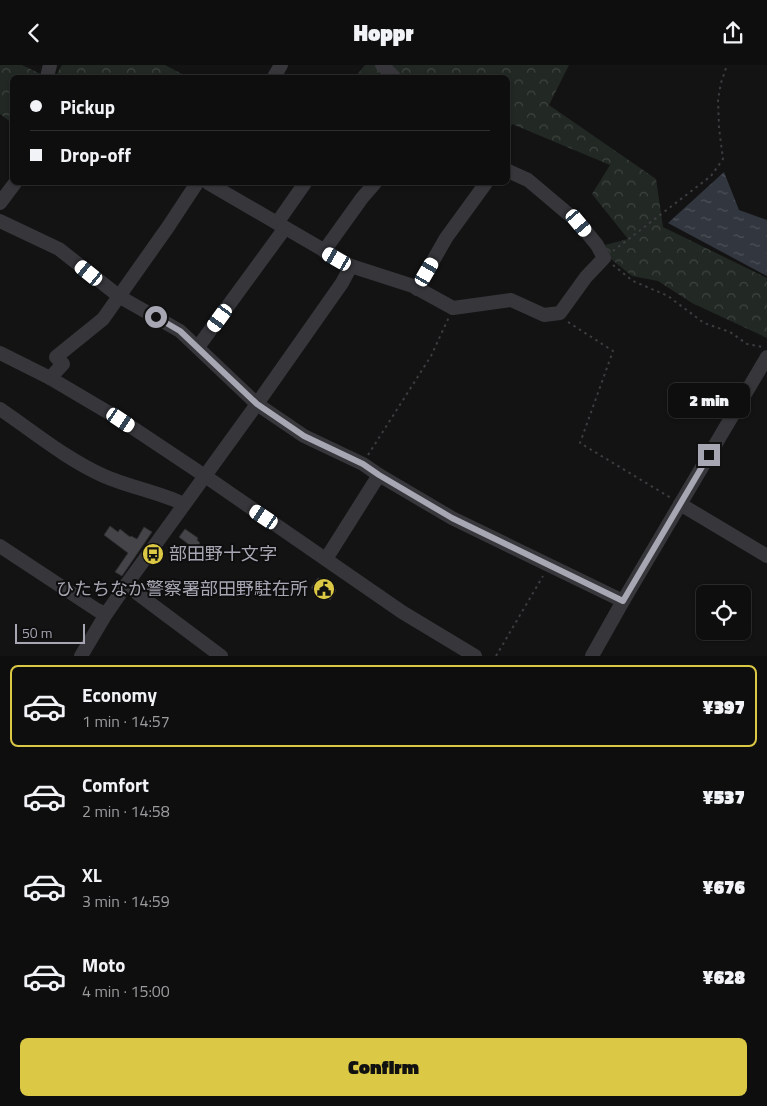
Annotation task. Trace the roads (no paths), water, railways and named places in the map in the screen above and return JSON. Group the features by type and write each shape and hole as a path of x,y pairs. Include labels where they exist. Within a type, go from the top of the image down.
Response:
{"street":[{"path":"382,65 392,75"},
{"path":"211,185 351,266 417,289 453,308 511,300 544,315 560,313 586,277 604,258 598,245 579,223 528,180 510,172"},
{"path":"0,203 14,185"},
{"path":"50,377 63,364 56,357 103,319 120,297 196,185"},
{"path":"198,347 281,226 304,185"},
{"path":"324,251 373,185"},
{"path":"417,289 446,238 485,185"},
{"path":"0,221 59,249 120,297 180,331 257,404 304,436 363,464 452,518 623,601"},
{"path":"81,656 126,585 257,404 342,283 351,266"},
{"path":"1,356 50,377 121,420 402,611 475,656"},
{"path":"592,656 767,357"},
{"path":"0,409 93,471 184,504"},
{"path":"326,559 379,475"},
{"path":"680,504 767,556"},
{"path":"2,551 106,614"},
{"path":"126,585 221,656"}],"water":[{"path":"724,172 739,210 767,220 767,276 668,223"}],"place":[{"name":"部田野十文字","path":"153,554"},
{"name":"ひたちなか警察署部田野駐在所","path":"324,589"}]}
